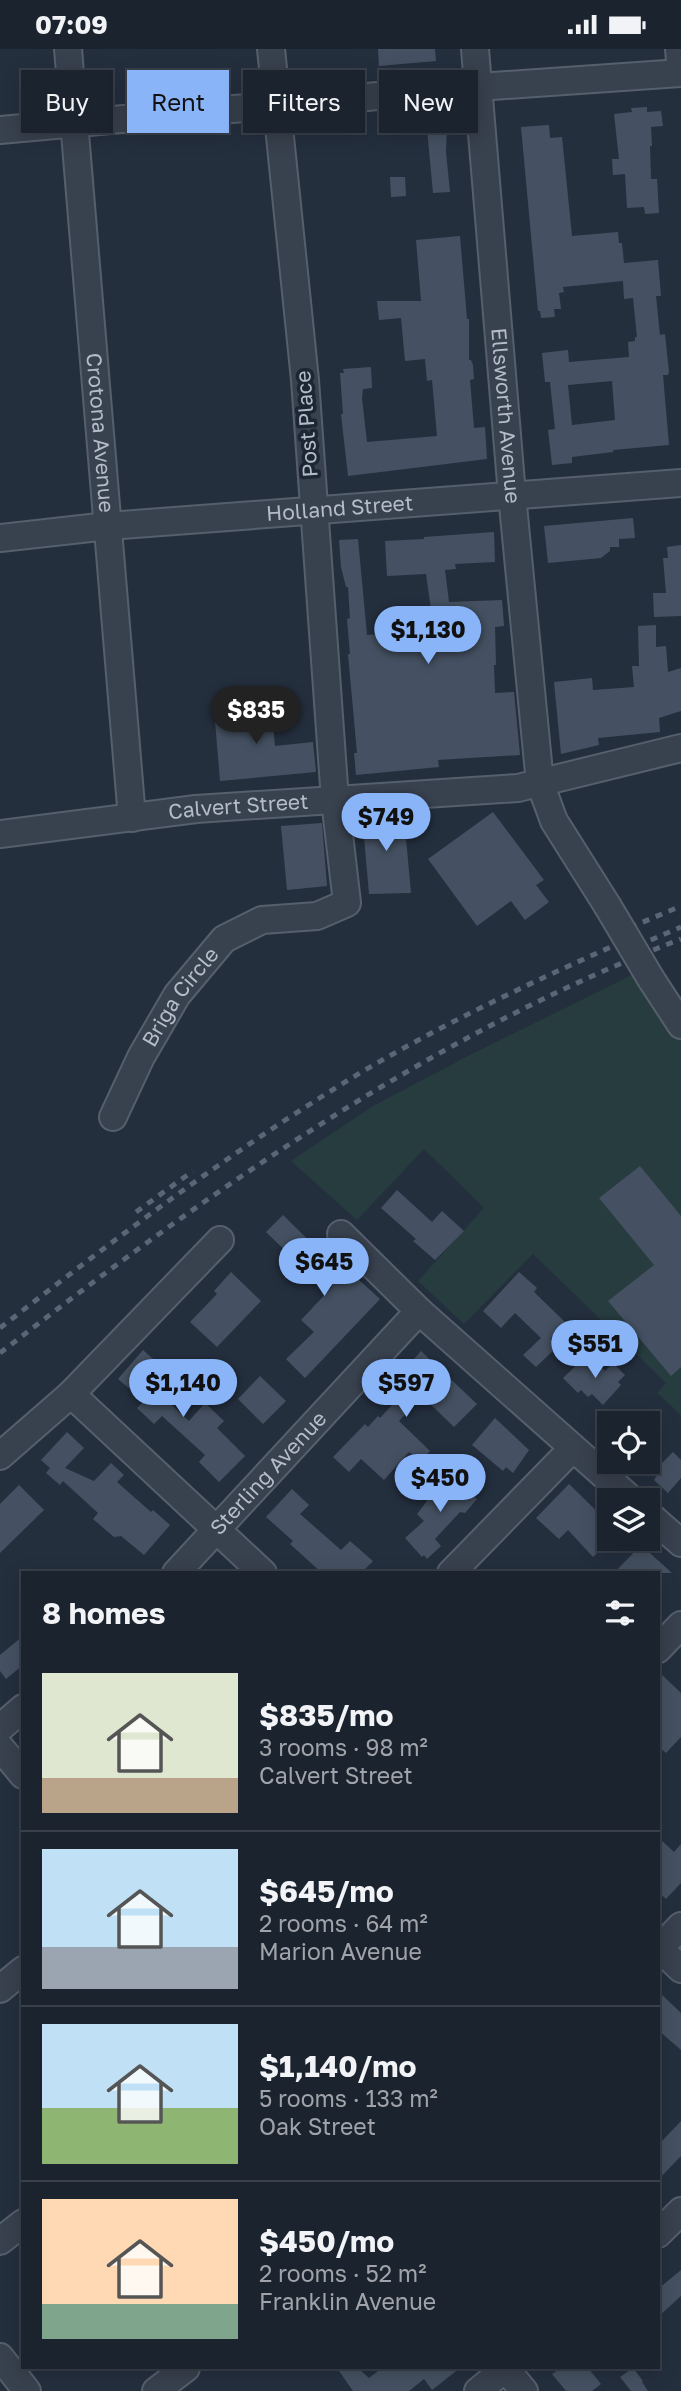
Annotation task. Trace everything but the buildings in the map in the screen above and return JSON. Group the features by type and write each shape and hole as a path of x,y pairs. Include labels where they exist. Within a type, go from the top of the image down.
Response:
{"street":[{"name":"Crotona Avenue","path":"68,49 70,70"},
{"name":"Post Place","path":"271,49 273,70"},
{"name":"Ellsworth Avenue","path":"475,49 477,70"},
{"path":"478,87 681,72 679,49"},
{"name":"Ellsworth Avenue","path":"478,87 512,495 540,783 554,821 681,1025"},
{"path":"113,120 243,108"},
{"path":"0,130 21,128"},
{"name":"Crotona Avenue","path":"76,133 132,818"},
{"name":"Post Place","path":"279,133 305,380 335,800"},
{"name":"Holland Street","path":"0,538 108,526 681,483"},
{"name":"Calvert Street","path":"3,839 196,809 518,787 681,748"},
{"name":"Briga Circle","path":"113,1117 141,1057 177,995 224,939 262,920 317,916 347,903 335,800"},
{"path":"341,1234 419,1311 618,1488"},
{"path":"0,1457 71,1394 220,1240"},
{"name":"Sterling Avenue","path":"178,1571 419,1311"},
{"path":"71,1394 260,1571"},
{"path":"453,1571 573,1448"},
{"path":"660,1525 681,1543"},
{"path":"660,1647 681,1625"},
{"path":"0,1728 21,1710"},
{"path":"0,1747 21,1773"},
{"path":"660,1947 681,1926"},
{"path":"660,1951 681,1969"},
{"path":"0,1989 21,1972"},
{"path":"660,2232 681,2211"},
{"path":"0,2241 21,2225"},
{"path":"0,2357 27,2391"},
{"path":"156,2391 185,2369"},
{"path":"478,2391 504,2369"},
{"path":"506,2369 524,2391"}],"green space":[{"path":"640,971 681,1032 681,1415 657,1393 666,1383 533,1254 464,1324 418,1281 484,1208 424,1149 357,1220 291,1161 373,1106"}],"railway":[{"path":"617,933 681,906"},
{"path":"625,951 681,927"},
{"path":"0,1328 176,1195 267,1132 360,1073 496,1000 636,936"},
{"path":"0,1353 160,1233 242,1176 411,1069 499,1021 589,978 681,939"},
{"path":"136,1212 193,1171"}]}
